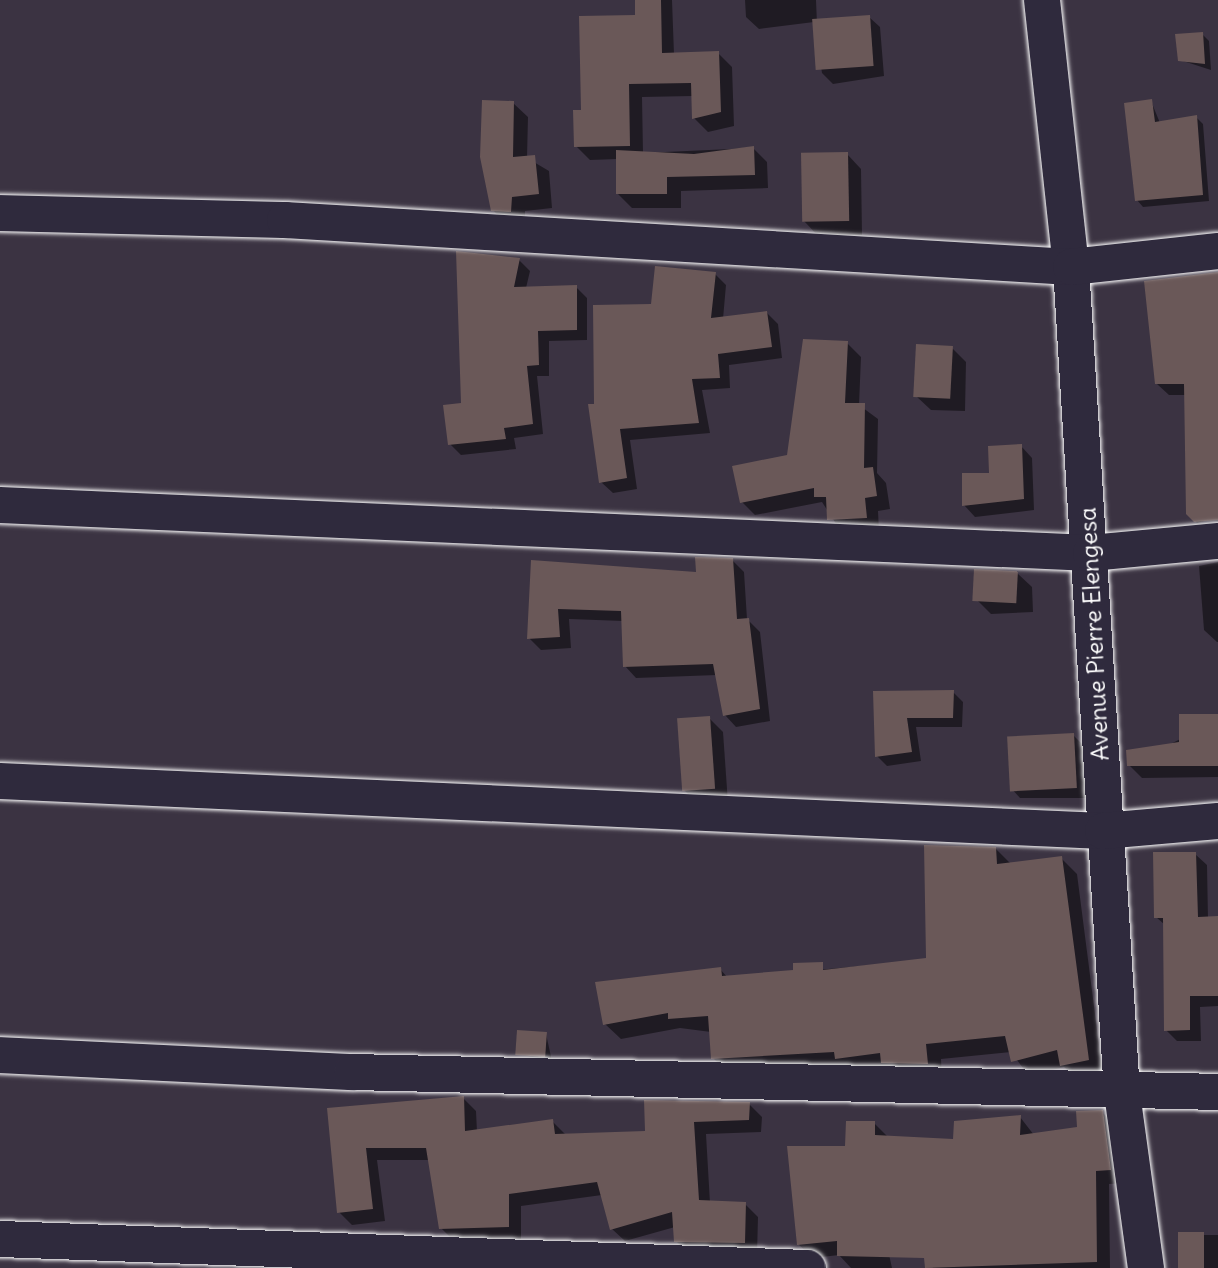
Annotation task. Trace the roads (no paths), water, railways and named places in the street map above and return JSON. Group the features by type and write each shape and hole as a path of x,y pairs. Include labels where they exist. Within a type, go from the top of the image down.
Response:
{"street":[{"name":"Avenue Pierre Elengesa","path":"1042,0 1071,267 1091,553 1103,831 1122,1093 1146,1268"},
{"path":"0,213 285,220 1071,267 1218,251"},
{"path":"0,505 1091,553 1218,541"},
{"path":"0,781 1103,831 1218,821"},
{"path":"0,1055 1122,1093 1218,1092"},
{"path":"0,1239 242,1256 807,1268"}]}
